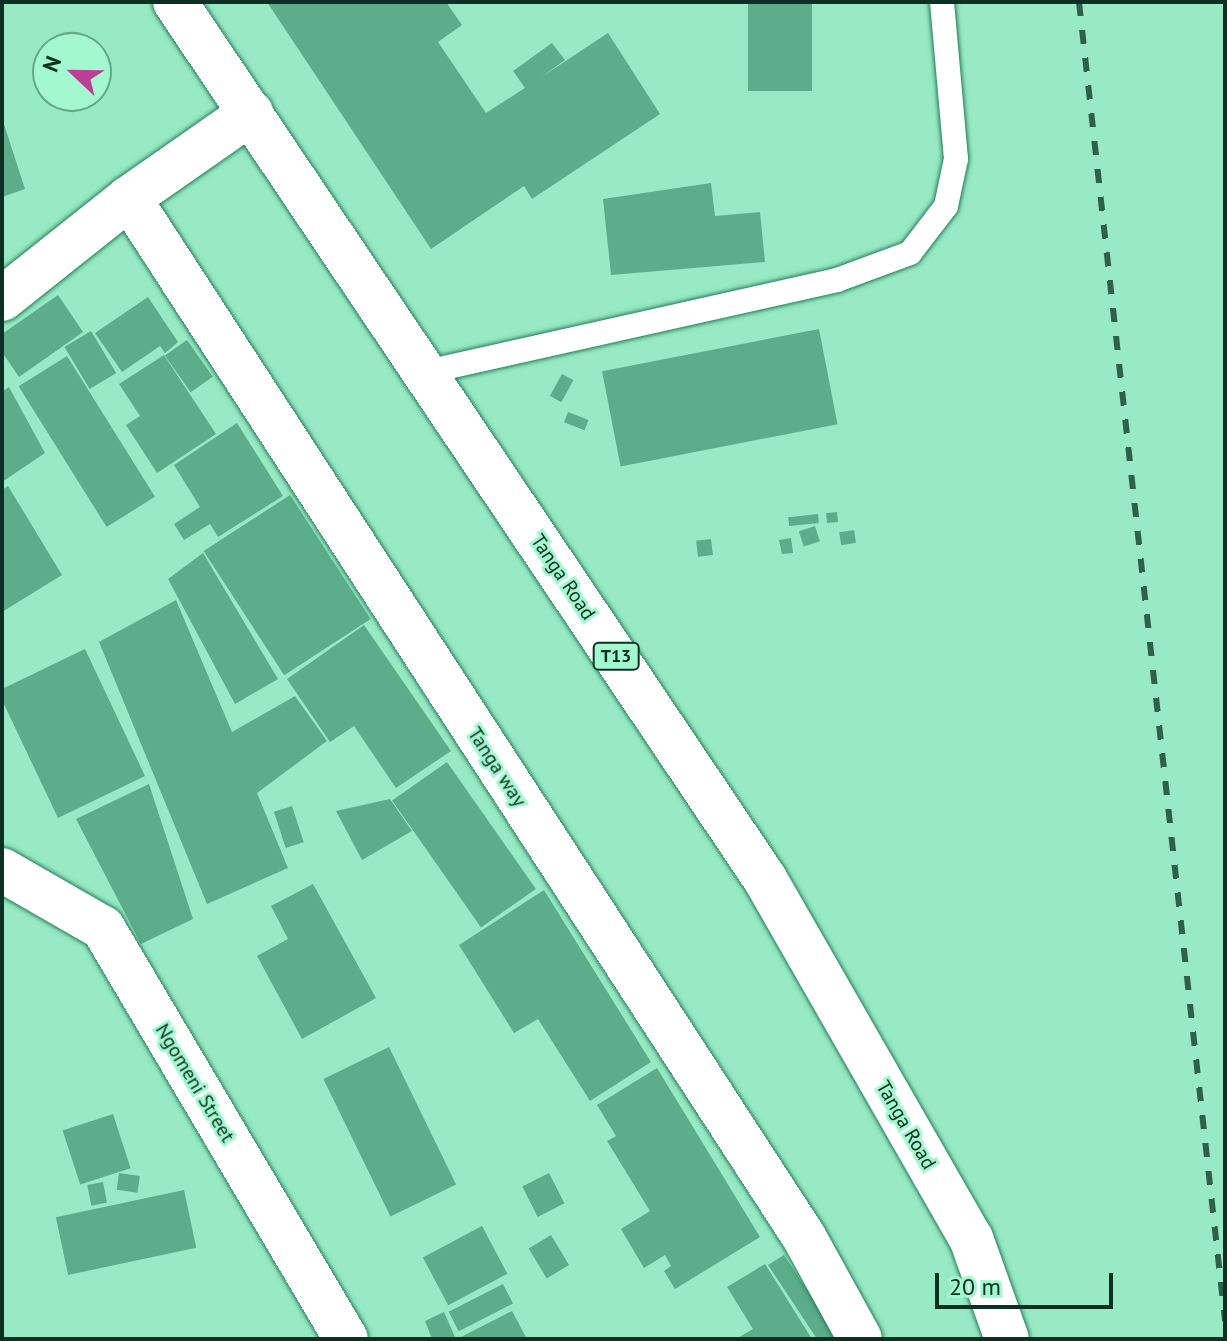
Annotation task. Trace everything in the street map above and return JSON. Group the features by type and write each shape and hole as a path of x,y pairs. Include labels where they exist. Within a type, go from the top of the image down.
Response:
{"main road":[{"name":"Tanga Road","path":"175,2 765,879 971,1238 1007,1339"},
{"path":"2,299 129,198 251,113"},
{"name":"Tanga way","path":"129,198 804,1237 860,1339"},
{"name":"Ngomeni Street","path":"2,870 103,928 346,1339"}],"lane":[{"path":"426,372 837,280 910,253 946,206 956,159 942,2"}],"building":[{"path":"267,2 446,2 462,25 438,42 486,113 525,88 513,71 552,43 565,60 540,78 608,33 660,114 532,199 524,186 431,249"},
{"path":"748,2 812,2 812,91 748,91"},
{"path":"2,118 25,189 2,197"},
{"path":"711,183 715,216 760,212 765,262 611,275 603,199"},
{"path":"58,295 83,332 19,377 2,352 2,334"},
{"path":"148,297 178,342 165,353 160,346 122,372 95,333"},
{"path":"819,329 838,424 621,466 602,371"},
{"path":"91,331 116,373 90,389 64,347"},
{"path":"187,340 213,377 191,392 165,355"},
{"path":"164,355 216,434 157,473 126,425 140,416 119,384"},
{"path":"67,356 155,497 107,527 19,386"},
{"path":"562,374 573,380 561,402 550,396"},
{"path":"9,387 45,453 2,482 2,392"},
{"path":"568,412 589,420 585,430 564,422"},
{"path":"237,423 283,496 218,537 210,524 184,540 174,524 200,507 174,465"},
{"path":"8,486 62,575 2,612 2,490"},
{"path":"290,495 371,619 284,675 204,551"},
{"path":"837,512 838,522 827,523 826,513"},
{"path":"818,514 819,523 789,526 788,517"},
{"path":"815,526 820,541 804,546 799,531"},
{"path":"854,530 856,543 841,545 839,532"},
{"path":"791,538 793,553 782,554 779,540"},
{"path":"711,539 713,555 698,557 696,541"},
{"path":"203,553 278,679 235,704 168,579"},
{"path":"176,600 232,732 295,696 327,741 257,793 288,868 207,904 99,642"},
{"path":"364,625 451,751 396,788 354,726 330,742 287,679"},
{"path":"85,649 145,776 58,818 2,700 2,689"},
{"path":"447,762 536,889 481,927 392,800"},
{"path":"149,784 193,919 141,944 76,819"},
{"path":"390,799 412,831 362,860 336,811"},
{"path":"292,806 304,842 286,848 274,812"},
{"path":"313,884 376,998 302,1039 257,956 288,939 271,906"},
{"path":"544,890 651,1062 590,1101 538,1019 514,1033 459,945"},
{"path":"389,1047 456,1185 390,1217 323,1079"},
{"path":"657,1068 760,1237 675,1289 664,1271 671,1266 665,1255 644,1268 621,1229 650,1211 607,1141 616,1136 597,1105"},
{"path":"113,1114 131,1168 80,1185 63,1130"},
{"path":"119,1173 140,1176 137,1193 117,1190"},
{"path":"549,1173 564,1203 538,1217 522,1187"},
{"path":"103,1182 107,1203 91,1206 87,1185"},
{"path":"184,1190 196,1248 68,1275 56,1217"},
{"path":"482,1226 507,1274 448,1305 423,1257"},
{"path":"551,1235 569,1265 547,1278 529,1248"},
{"path":"784,1255 839,1339 817,1339 768,1265"},
{"path":"765,1264 812,1339 736,1339 753,1329 727,1287"},
{"path":"503,1284 513,1304 459,1331 449,1312"},
{"path":"512,1311 527,1339 457,1339"},
{"path":"444,1312 455,1337 432,1339 425,1321"}],"railway":[{"path":"1079,2 1225,1321"}]}
